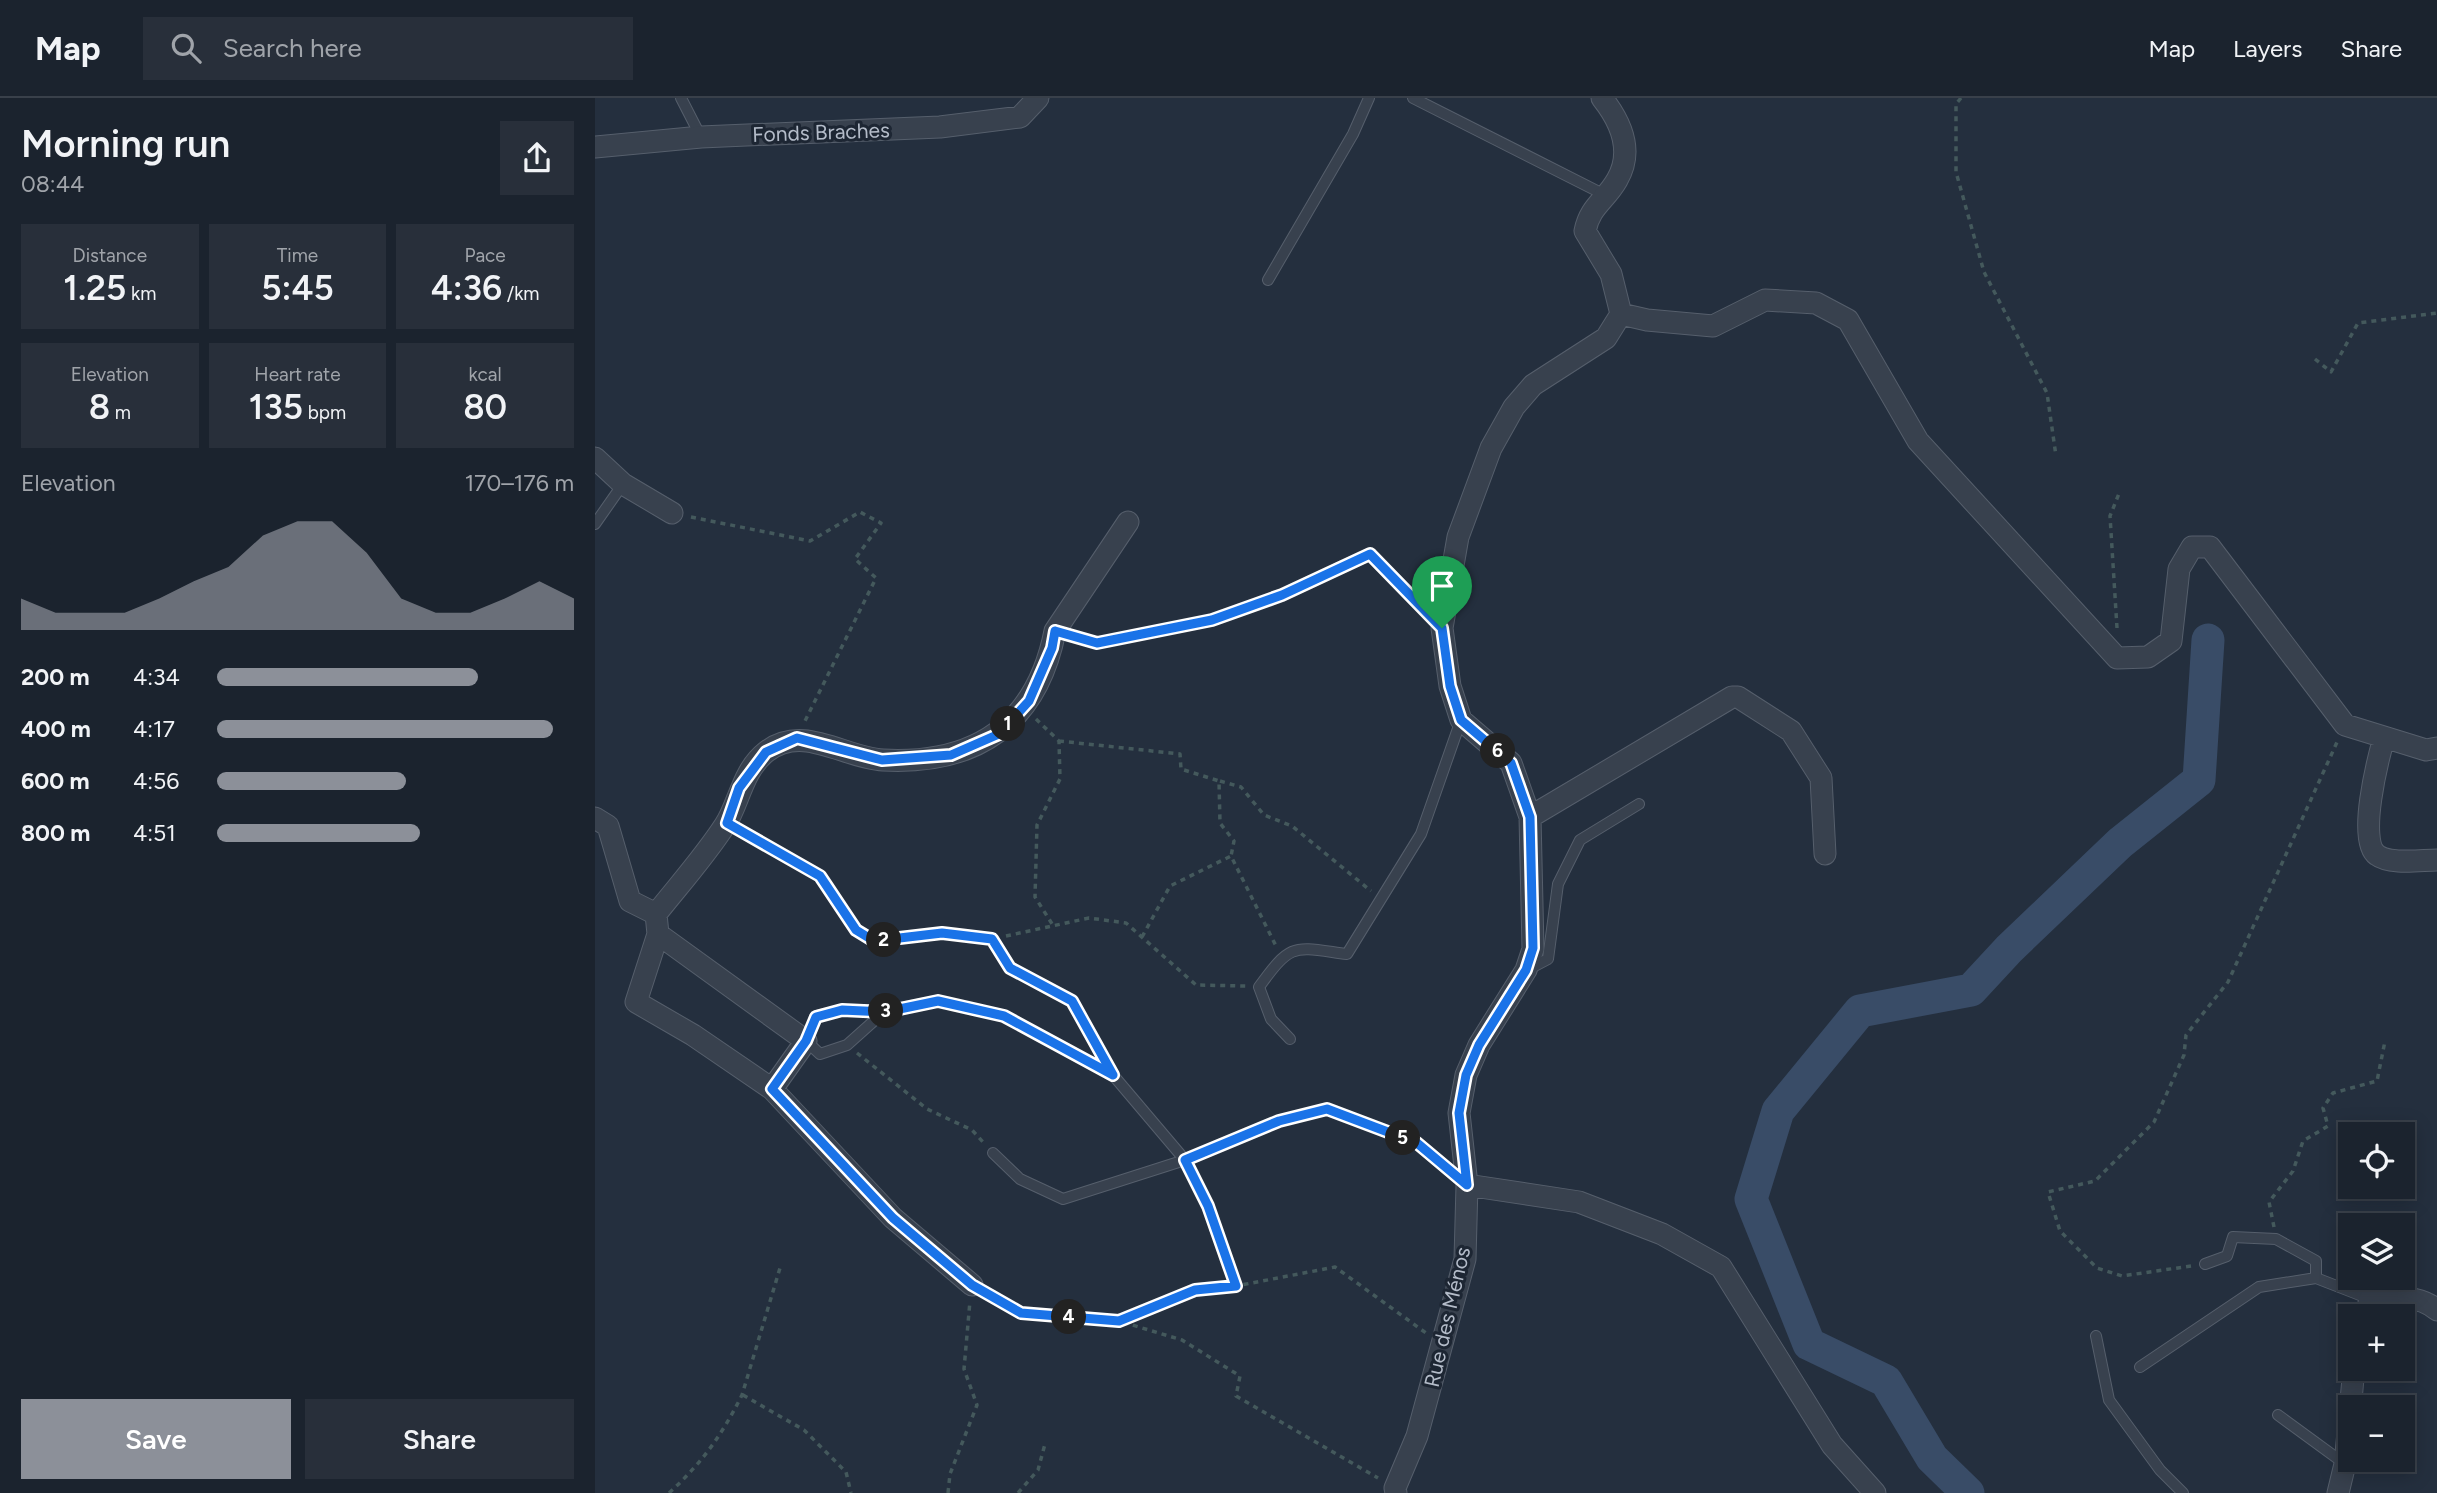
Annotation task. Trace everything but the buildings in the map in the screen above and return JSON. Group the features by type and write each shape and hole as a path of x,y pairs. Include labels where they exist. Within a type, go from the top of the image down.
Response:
{"street":[{"name":"Fonds Braches","path":"595,147 701,137 940,127 1020,117 1038,98"},
{"path":"1461,720 1450,686 1442,628 1458,537 1491,448 1514,407 1533,385 1606,338 1621,314 1611,274 1585,231 1588,215 1617,179 1625,156 1625,139 1602,98"},
{"path":"1621,314 1647,320 1713,326 1765,300 1816,303 1848,320 1918,441 2117,658 2148,657 2171,640 2179,569 2192,547 2210,547 2344,725 2426,750 2437,748"},
{"path":"595,458 623,484 672,513"},
{"path":"972,1285 893,1218 772,1089 693,1035 636,1002 657,924 727,823 739,788 766,752 797,738 882,760 951,755 999,734 1029,701 1052,648 1055,631 1128,522"},
{"path":"1530,817 1732,697 1738,697 1791,731 1821,778 1825,854"},
{"name":"Rue des Ménos","path":"1396,1490 1417,1436 1465,1259 1467,1185 1459,1113 1466,1075 1479,1045 1526,970 1533,948 1530,817 1511,763 1461,720"},
{"path":"2384,738 2367,821 2367,838 2371,848 2376,855 2386,858 2437,860"},
{"path":"595,817 608,826 630,901 806,1041 772,1089"},
{"path":"1467,1185 1524,1196 1579,1202 1662,1234 1721,1267 1832,1445 1875,1493"},
{"path":"2377,1304 2401,1296 2431,1305 2437,1310"},
{"path":"2338,1493 2343,1472"}],"lane":[{"path":"681,98 701,137"},
{"path":"1268,281 1353,134 1369,98"},
{"path":"1413,98 1605,195"},
{"path":"595,524 623,484"},
{"path":"1290,1039 1271,1019 1259,987 1281,956 1299,948 1347,954 1420,834 1461,720"},
{"path":"1526,970 1548,959 1558,884 1580,841 1639,804"},
{"path":"992,939 1010,968 1072,1001 1113,1075 1185,1160"},
{"path":"885,1012 847,1045 820,1055 806,1041 816,1017 842,1010 885,1012 938,1001 1004,1016 1113,1075"},
{"path":"993,1153 1020,1179 1063,1199 1185,1160 1279,1121 1327,1109 1417,1143 1467,1185"},
{"path":"2205,1264 2227,1256 2233,1237 2276,1240 2316,1261 2316,1278"},
{"path":"2140,1367 2259,1287 2316,1278 2363,1304"},
{"path":"2096,1336 2109,1400 2160,1470 2183,1493"},
{"path":"2278,1415 2338,1459"}],"path":[{"path":"1961,98 1956,104 1956,173 1984,272 2047,393 2056,456"},
{"path":"2315,359 2331,372 2358,323 2437,313"},
{"path":"2117,658 2116,580 2110,516 2120,491"},
{"path":"672,513 810,541 860,512 881,523 856,559 876,579 797,738"},
{"path":"1055,631 1097,643 1212,620 1282,595 1370,554 1442,628"},
{"path":"1029,701 1037,724 1059,741 1180,754 1181,769 1241,786 1264,815 1292,826 1381,899"},
{"path":"2205,1264 2122,1276 2097,1268 2060,1231 2048,1192 2095,1181 2154,1122 2184,1055 2186,1035 2228,982 2344,725"},
{"path":"1054,927 1035,897 1037,825 1060,779 1059,741"},
{"path":"1219,781 1220,822 1234,841 1231,856 1281,956"},
{"path":"727,823 820,876 856,930 874,941 942,933 992,939 1089,918 1126,923 1196,985 1259,987"},
{"path":"1142,937 1170,886 1231,856"},
{"path":"2276,1240 2269,1202 2294,1171 2304,1141 2329,1126 2323,1108 2333,1093 2377,1081 2385,1041"},
{"path":"847,1045 927,1109 972,1130 993,1153"},
{"path":"1185,1160 1208,1206 1236,1286"},
{"path":"669,1493 699,1466 742,1395 780,1268"},
{"path":"1119,1321 1195,1290 1236,1286 1335,1268 1442,1345"},
{"path":"949,1493 950,1474 977,1405 964,1369 972,1285 1021,1313 1119,1321 1182,1340 1240,1376 1236,1396 1396,1490"},
{"path":"742,1395 804,1430 846,1472 851,1493"},
{"path":"1018,1493 1038,1470 1045,1444"}],"waterway":[{"path":"1968,1493 1932,1458 1886,1381 1809,1344 1751,1199 1778,1111 1860,1011 1971,990 2009,949 2120,843 2199,780 2208,640"}],"route":[{"path":"1370,554 1442,628 1450,686 1461,720 1511,763 1530,817 1533,948 1526,970 1479,1045 1466,1075 1459,1113 1467,1185 1417,1143 1327,1109 1279,1121 1185,1160 1208,1206 1236,1286 1195,1290 1119,1321 1021,1313 972,1285 893,1218 772,1089 806,1041 816,1017 842,1010 885,1012 938,1001 1004,1016 1113,1075 1072,1001 1010,968 992,939 942,933 874,941 856,930 820,876 727,823 739,788 766,752 797,738 882,760 951,755 999,734 1029,701 1052,648 1055,631 1097,643 1143,636 1212,620 1282,595 1370,554"}]}
